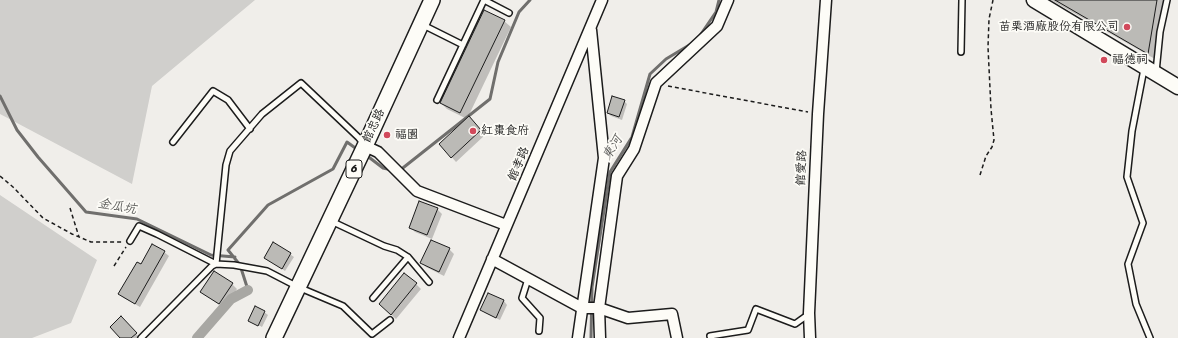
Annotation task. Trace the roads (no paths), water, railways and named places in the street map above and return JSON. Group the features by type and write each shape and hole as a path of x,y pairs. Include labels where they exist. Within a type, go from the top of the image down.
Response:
{"main road":[{"name":"館忠路","path":"274,338 432,0"}],"street":[{"name":"館孝路","path":"459,338 602,0"},
{"path":"600,338 599,308 617,176 634,149 656,83 717,26 728,0"},
{"name":"館愛路","path":"810,338 818,114 826,0"},
{"path":"1034,0 1178,87"},
{"path":"578,338 604,158 591,28"},
{"path":"365,146 378,152 417,191 506,225"},
{"path":"492,259 582,308 599,308 628,318 672,314 676,338"}],"lane":[{"path":"437,100 484,0 509,13"},
{"path":"961,52 962,0"},
{"path":"1150,338 1136,304 1128,264 1143,223 1127,177 1132,131 1150,71 1167,0"},
{"path":"421,24 463,45"},
{"path":"216,264 226,165 230,151 262,114 301,83 358,137 365,146"},
{"path":"172,142 213,91 228,100 250,129"},
{"path":"330,220 384,246 397,250 408,257 430,282"},
{"path":"130,241 139,226 216,264 234,265 267,271 298,287 342,306 372,334 390,320"},
{"path":"373,298 408,257"},
{"path":"141,338 212,266 216,264"},
{"path":"528,279 522,298 540,318 539,330"},
{"path":"710,336 748,330 756,309 795,324 810,313"}],"waterway":[{"path":"399,171 490,99 498,62 519,12 530,0"},
{"name":"東河","path":"699,37 716,12 719,0"},
{"name":"東河","path":"591,338 592,287 610,172 632,137 650,74 666,59 691,44"},
{"name":"金瓜坑","path":"0,96 17,130 38,157 86,212 137,219 211,255 235,257"},
{"path":"248,290 240,265 228,250 268,205 333,169 347,142 358,150"},
{"path":"366,155 383,168 392,170"},
{"path":"197,338 231,299 248,290"}],"place":[{"name":"苗栗酒廠股份有限公司","path":"1127,27"},
{"name":"福德祠","path":"1104,60"},
{"name":"紅棗食府","path":"473,131"},
{"name":"福園","path":"387,135"}]}
